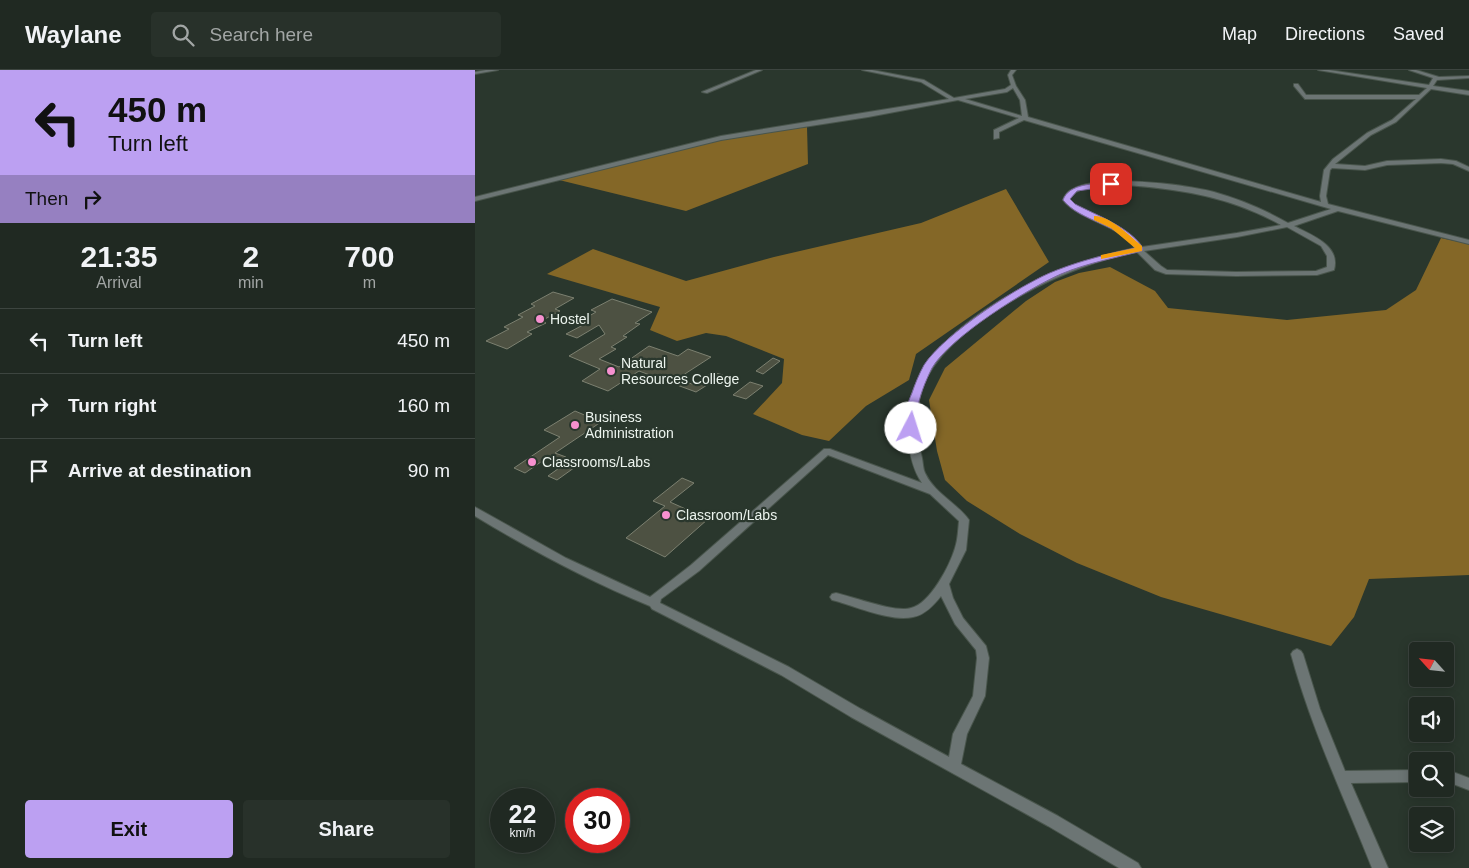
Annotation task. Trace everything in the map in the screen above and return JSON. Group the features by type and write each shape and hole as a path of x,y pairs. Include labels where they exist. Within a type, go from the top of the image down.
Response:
{"street":[{"path":"475,73 496,70"},
{"path":"705,92 760,70"},
{"path":"864,70 921,81 956,100 1325,205 1469,242"},
{"path":"997,138 996,131 1025,117 1025,102 1021,93 1014,87 1010,75 1014,70"},
{"path":"1320,70 1469,93"},
{"path":"1411,70 1437,78 1469,77"},
{"path":"1325,205 1324,186 1327,170 1335,160 1369,134 1394,121 1437,78"},
{"path":"1296,85 1305,97 1421,96"},
{"path":"475,199 721,138 956,100 1014,87"},
{"path":"1330,166 1365,168 1387,163 1441,161 1454,162 1469,169"},
{"path":"1125,183 1155,185 1227,198 1287,225 1327,248 1331,256 1331,268 1317,274 1170,273 1158,268 1139,249 1137,244 1114,227 1072,206 1067,200 1068,195 1075,190 1097,185 1125,183"},
{"path":"836,597 901,613 912,613 929,603 960,551 964,520 921,476 912,439 911,417 922,379 929,365 949,343 988,312 1058,272 1098,259 1139,249 1287,225 1323,215 1337,208"},
{"path":"654,603 656,597 695,568 827,451 936,492"},
{"path":"475,510 533,547 608,585 654,603 656,606 785,671 856,713 1053,821 1130,867"},
{"path":"943,582 947,598 959,621 978,642 982,649 983,658 979,696 960,734 954,766"},
{"path":"1297,654 1309,695 1341,777 1380,868"},
{"path":"1341,777 1409,776"},
{"path":"1454,778 1469,784"}],"shaded area":[{"path":"807,127 808,164 686,211 559,180 713,140"},
{"path":"1006,189 1049,262 916,354 909,380 866,406 829,441 802,435 753,414 782,383 784,359 726,336 706,333 677,341 650,330 660,307 547,274 593,249 686,281 774,257 921,223"},
{"path":"1441,238 1469,244 1469,575 1369,579 1354,617 1331,646 1161,597 1077,563 1020,534 967,501 945,480 937,451 929,400 945,368 1026,301 1055,282 1079,273 1110,267 1155,291 1168,308 1287,320 1386,310 1416,290"}],"building":[{"path":"553,292 574,298 555,309 560,311 541,321 546,323 527,332 532,334 507,349 486,341 509,329 504,327 523,317 518,315 535,306 531,304"},
{"path":"612,299 652,312 635,323 640,324 623,336 627,337 611,347 616,349 599,359 619,367 649,346 678,356 688,349 711,357 677,379 695,385 712,372 723,375 696,392 639,371 608,391 582,381 600,369 569,356 605,334 599,325 577,338 566,334 583,325 577,323 596,312 591,310"},
{"path":"773,358 780,361 763,374 756,371"},
{"path":"750,382 763,386 746,399 733,395"},
{"path":"575,411 601,422 555,453 566,457 560,463 548,457 525,473 514,468 560,437 544,430"},
{"path":"569,461 578,465 557,480 548,476"},
{"name":"Classroom/Labs","path":"682,478 694,483 670,502 708,519 665,557 626,538 665,506 653,501"}],"slow traffic":[{"path":"1097,218 1114,227 1139,247 1139,249 1104,257"}],"place":[{"name":"Hostel","path":"540,319"},
{"name":"Natural Resources College","path":"611,371"},
{"name":"Business Administration","path":"575,425"},
{"name":"Classrooms/Labs","path":"532,462"},
{"name":"Classroom/Labs","path":"666,515"}],"route":[{"path":"911,428 913,402 929,365 949,343 988,312 1058,272 1115,254 1139,249 1137,244 1114,227 1072,206 1067,200 1071,192 1083,187 1111,184"}]}
